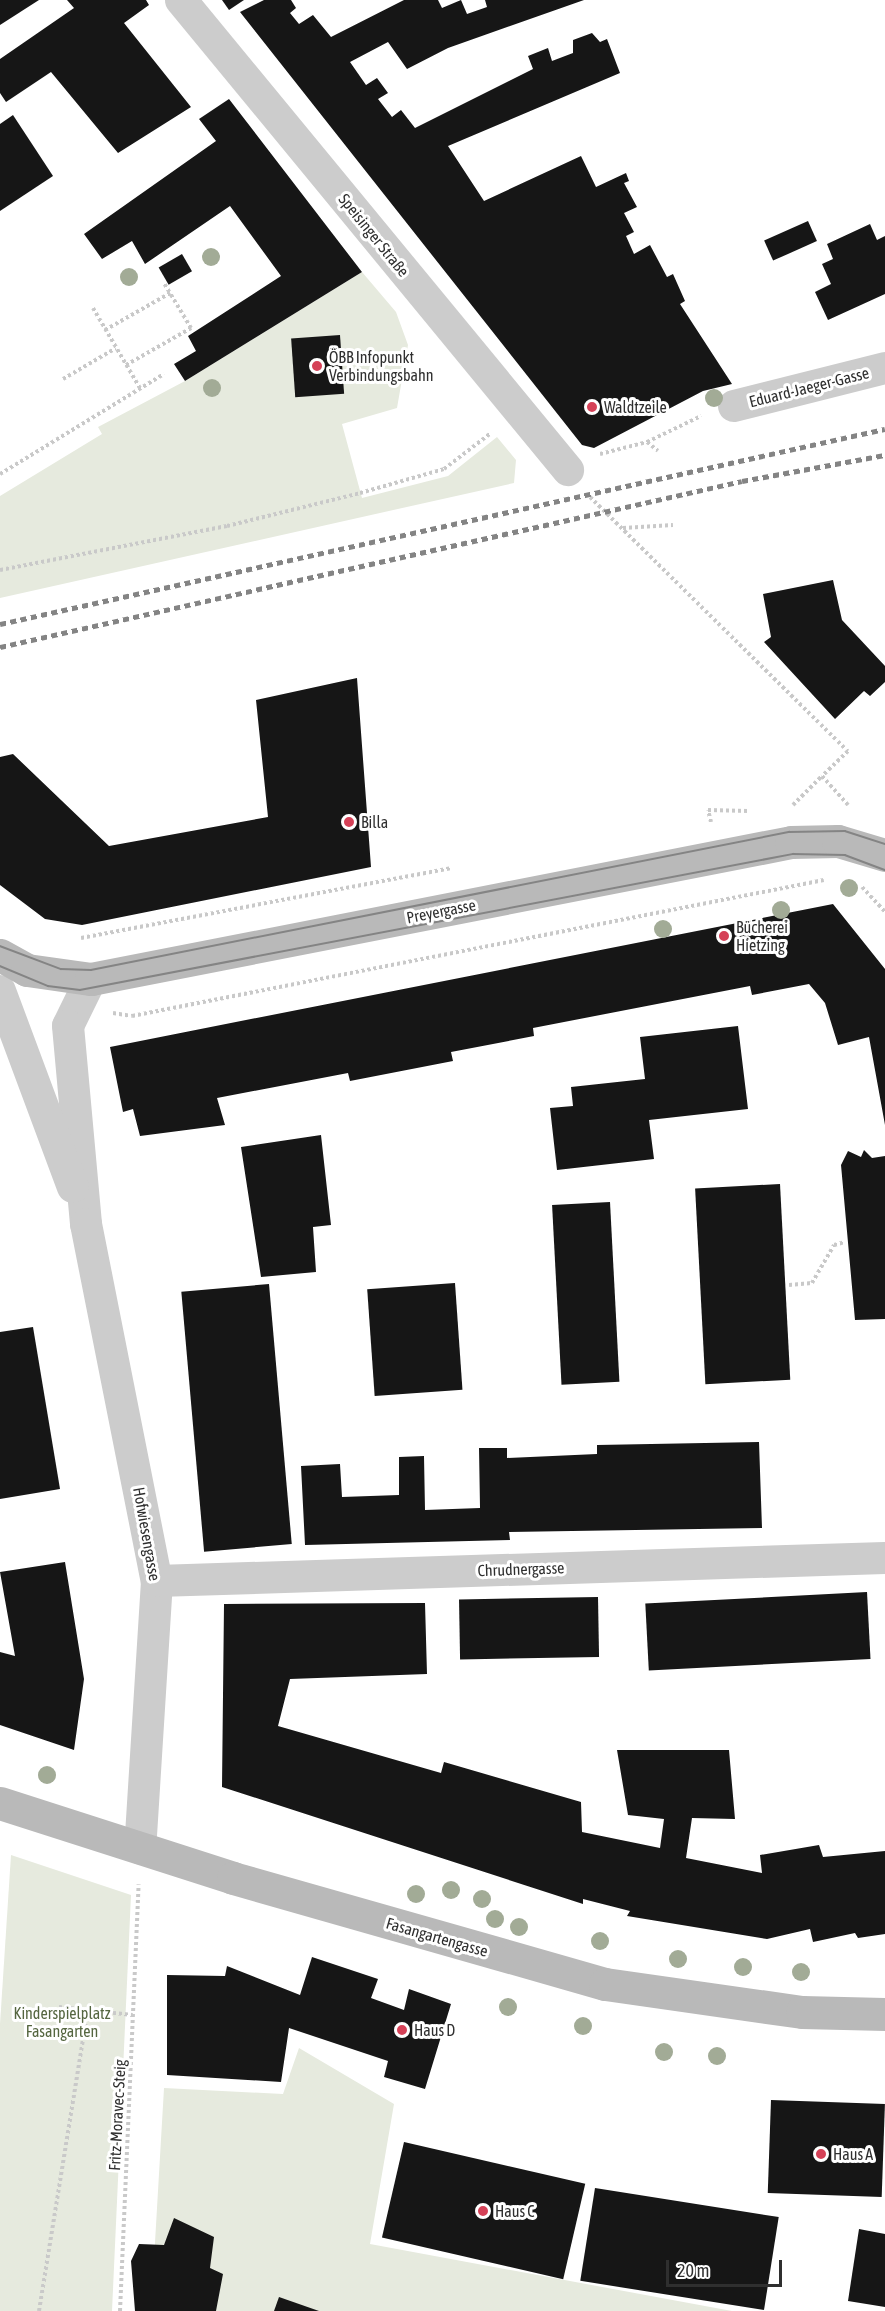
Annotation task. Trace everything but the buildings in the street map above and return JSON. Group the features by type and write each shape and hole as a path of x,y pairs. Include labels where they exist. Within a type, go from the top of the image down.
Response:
{"main road":[{"name":"Preyergasse","path":"91,979 788,827 885,855"},
{"path":"0,955 27,970 91,979"},
{"name":"Fasangartengasse","path":"0,1803 140,1848 605,1984 802,2012 885,2014"}],"street":[{"name":"Speisinger Straße","path":"182,0 565,466"},
{"name":"Eduard-Jaeger-Gasse","path":"734,406 885,368"},
{"name":"Hofwiesengasse","path":"91,979 68,1026 86,1224 157,1581 140,1848"},
{"name":"Hofwiesengasse","path":"0,991 86,1224"},
{"name":"Chrudnergasse","path":"157,1581 885,1558"}],"path":[{"path":"126,365 191,327 164,283"},
{"path":"105,330 170,293"},
{"path":"93,308 140,388"},
{"path":"63,379 116,348"},
{"path":"0,474 164,374"},
{"path":"565,466 647,442 694,418 734,406"},
{"path":"0,570 227,526 423,475 444,469 497,429"},
{"path":"647,442 658,451"},
{"path":"604,511 848,751 822,776 788,827"},
{"path":"622,528 673,525"},
{"path":"822,776 852,809"},
{"path":"108,1010 132,1016 829,880"},
{"path":"857,884 885,912"},
{"path":"789,1284 812,1283 834,1245 845,1242"},
{"name":"Fritz-Moravec-Steig","path":"120,2311 140,1848"},
{"path":"59,2007 133,2015"},
{"path":"39,2311 88,2010"}],"green space":[{"path":"362,272 396,312 408,345 397,408 342,424 362,498 448,476 497,437 516,460 514,483 0,598 0,496 102,434 98,427 185,381"},
{"name":"Kinderspielplatz Fasangarten","path":"11,1855 131,1895 112,2311 0,2311 0,2024"},
{"path":"299,2048 394,2104 370,2244 732,2311 151,2311 164,2088 283,2094"}],"tram line":[{"path":"0,946 61,969 91,970 789,832 845,831 885,844"},
{"path":"0,966 48,986 80,990 793,854 845,855 885,870"}],"railway":[{"path":"0,624 885,429"},
{"path":"0,647 742,481 885,455"}],"place":[{"name":"ÖBB Infopunkt Verbindungsbahn","path":"317,366"},
{"name":"Waldtzeile","path":"592,407"},
{"name":"Billa","path":"349,822"},
{"name":"Bücherei Hietzing","path":"724,936"},
{"name":"Haus D","path":"402,2030"},
{"name":"Haus A","path":"821,2154"},
{"name":"Haus C","path":"483,2211"}]}
